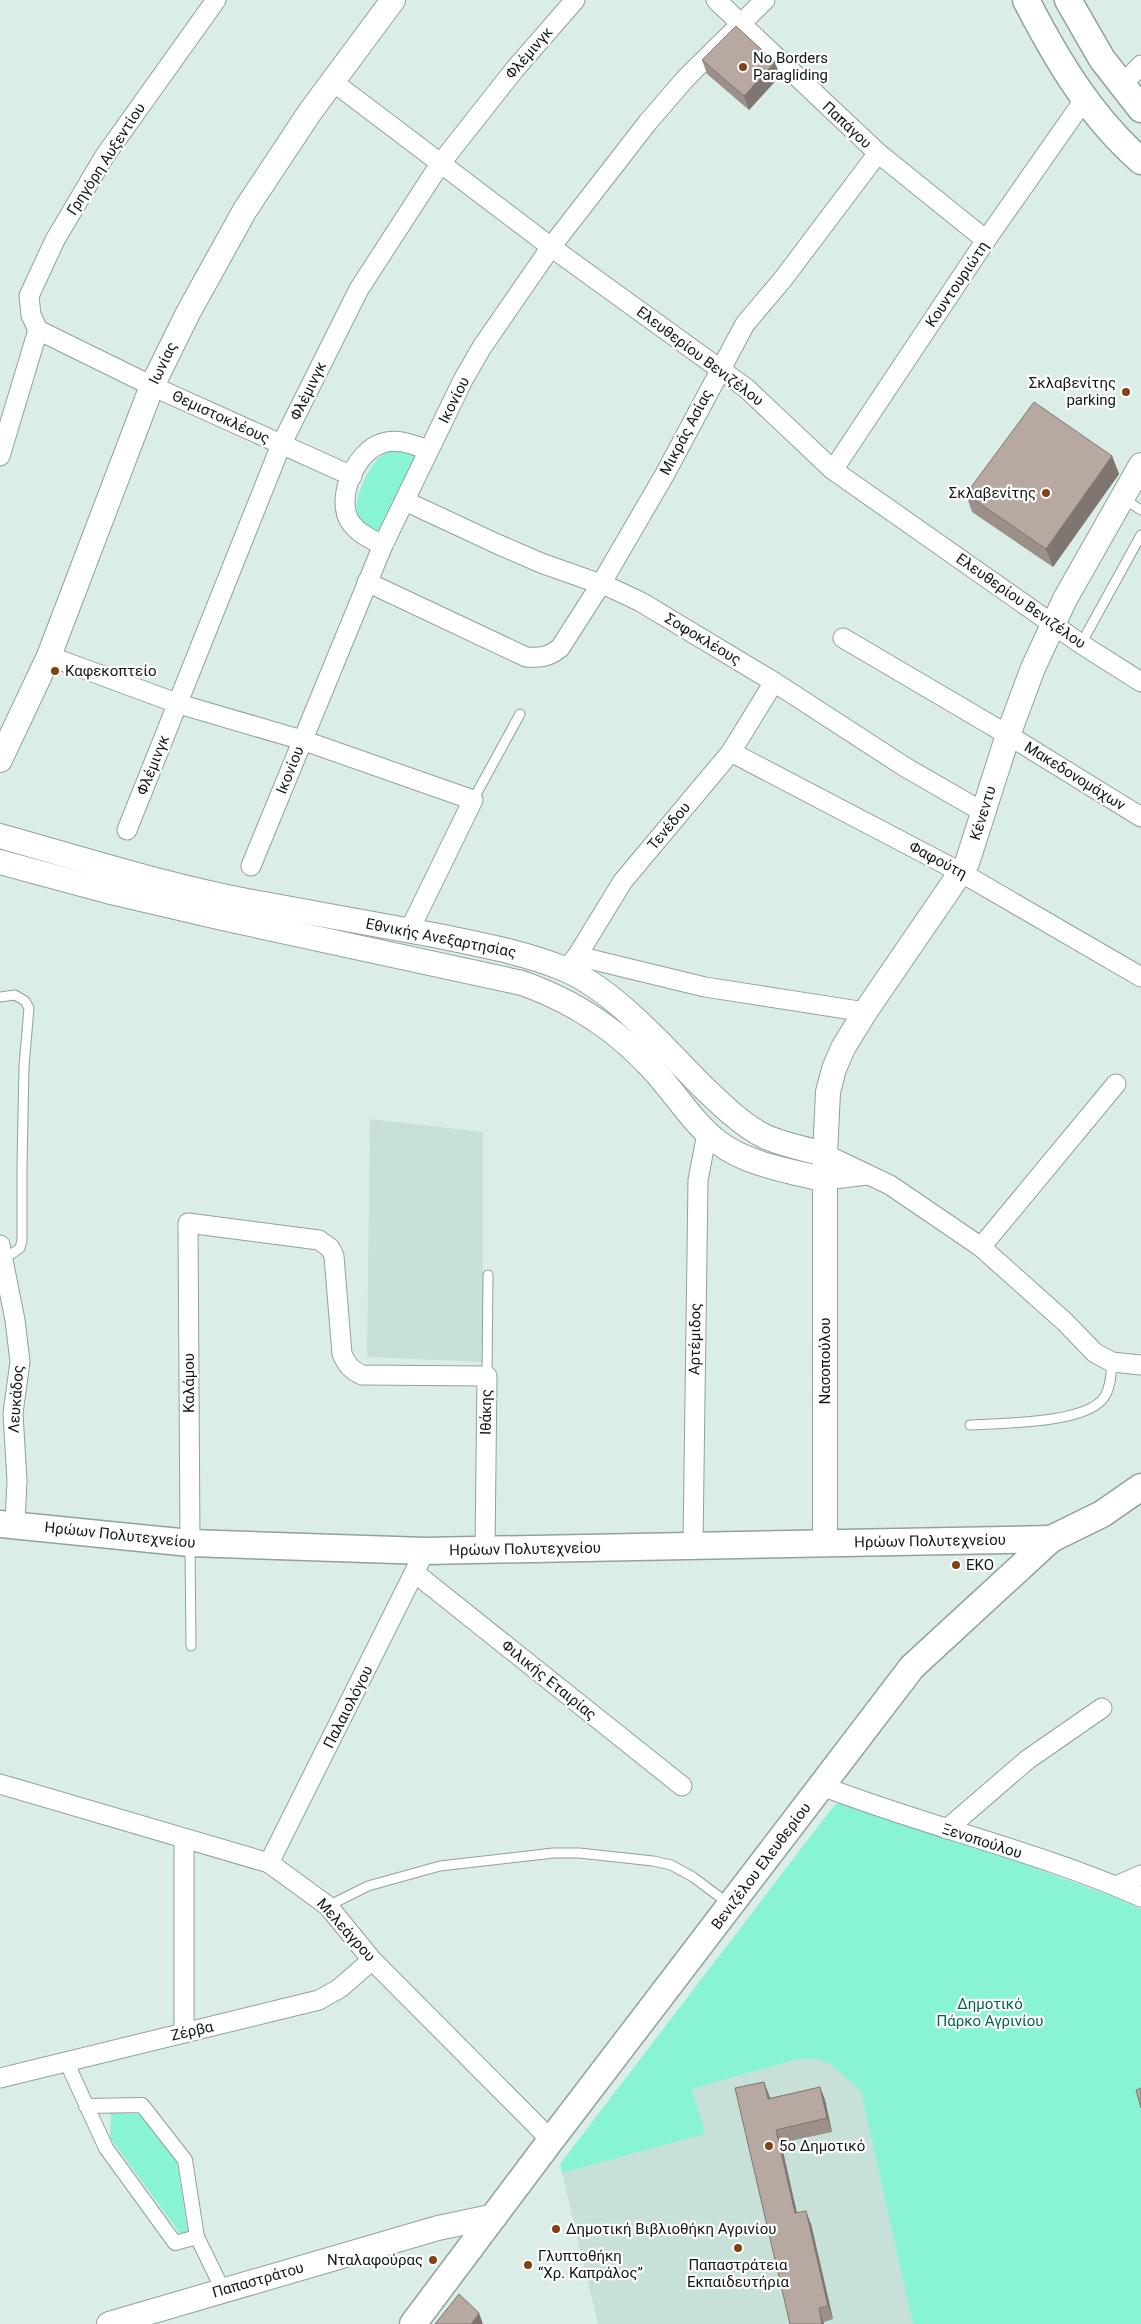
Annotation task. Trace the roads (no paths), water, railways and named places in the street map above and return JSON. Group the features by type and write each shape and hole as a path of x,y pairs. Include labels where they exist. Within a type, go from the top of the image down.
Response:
{"main road":[{"path":"1026,0 1061,66 1084,100 1109,130 1141,161"},
{"path":"1068,0 1102,59 1141,109"},
{"path":"1051,1539 1102,1514 1141,1487"},
{"name":"Ηρώων Πολυτεχνείου","path":"7,1524 190,1543 420,1562 485,1549 1051,1539"},
{"name":"Βενιζέλου Ελευθερίου","path":"495,2216 550,2140 731,1906 912,1667 1051,1539"},
{"path":"413,2324 495,2216"}],"street":[{"name":"Γρηγόρη Αυξεντίου","path":"38,330 31,315 29,296 55,240 104,157 216,0"},
{"name":"Ιωνίας","path":"0,760 49,656 152,386 188,313 245,210 332,81 393,0"},
{"name":"Φλέμινγκ","path":"127,830 281,445 359,289 440,164 515,69 575,0"},
{"name":"Παπάγου","path":"716,0 878,153 986,240"},
{"name":"Ικονίου","path":"251,866 382,545 405,501 428,450 482,347 551,248 648,122 686,78 765,0"},
{"path":"1122,86 1141,65"},
{"name":"Ελευθερίου Βενιζέλου","path":"332,81 551,248 746,388 834,470 1081,644 1141,682"},
{"name":"Κουντουριώτη","path":"834,470 986,240 1084,100"},
{"name":"Μικράς Ασίας","path":"367,582 526,657 540,658 551,655 560,648 601,584 665,474 745,324 783,279 878,153"},
{"name":"Θεμιστοκλέους","path":"38,330 152,386 352,476"},
{"path":"0,456 38,330"},
{"path":"382,545 367,538 350,522 345,506 345,496 352,476 368,452 381,443 405,442 428,450"},
{"name":"Κένεντυ","path":"825,1154 828,1092 834,1069 843,1048 865,1012 962,873 970,856 1008,734 1033,668 1065,599 1121,497 1141,465"},
{"name":"Σοφοκλέους","path":"405,501 533,560 601,584 642,602 774,682 904,767 983,812"},
{"name":"Μακεδονομάχων","path":"843,638 1008,734 1141,817"},
{"path":"49,656 179,704 302,740 473,800 410,930"},
{"name":"Τενέδου","path":"571,963 623,881 731,752 774,682"},
{"name":"Φαφούτη","path":"731,752 962,873 1141,977"},
{"name":"Εθνικής Ανεξαρτησίας","path":"0,836 117,870 243,900 410,930 571,963 636,1021 723,1106 746,1124 764,1136 785,1144 825,1154"},
{"path":"0,862 107,891 512,981 553,994 587,1013 648,1063 707,1133 719,1144 738,1155 826,1180 867,1175"},
{"path":"571,963 705,988 865,1012"},
{"path":"981,1247 1116,1084"},
{"name":"Αρτέμιδος","path":"693,1545 698,1180 707,1133"},
{"path":"825,1154 890,1185 981,1247 1065,1322 1095,1353 1112,1362 1141,1365"},
{"name":"Νασοπούλου","path":"825,1154 825,1542"},
{"name":"Καλάμου","path":"190,1543 188,1223 319,1240 326,1243 334,1256 342,1354 353,1371 362,1375 487,1376"},
{"name":"Λευκάδος","path":"1,1253 20,1362 13,1413 17,1481 7,1524"},
{"name":"Ιθάκης","path":"485,1549 487,1376"},
{"name":"Φιλικής Εταιρίας","path":"420,1562 682,1786"},
{"name":"Παλαιολόγου","path":"269,1863 420,1562"},
{"path":"947,1829 1027,1760 1102,1708"},
{"name":"Μελεάγρου","path":"0,1784 184,1840 269,1863 328,1906 372,1960 550,2140"},
{"name":"Ξενοπούλου","path":"822,1786 877,1808 947,1829 1116,1886 1141,1897"},
{"path":"184,1840 184,2033"},
{"path":"1116,1886 1141,1875"},
{"name":"Ζέρβα","path":"0,2078 319,2000 340,1988 372,1960"},
{"path":"66,2061 106,2148 175,2242 197,2237"},
{"path":"86,2106 142,2105 185,2160 197,2237 223,2290"},
{"name":"Παπαστράτου","path":"109,2324 438,2228 495,2216"}],"lane":[{"path":"1121,497 1141,510"},
{"path":"1081,644 1137,551 1141,535"},
{"path":"473,800 520,714"},
{"path":"0,997 16,995 25,1001 29,1008 30,1017 24,1066 22,1240 20,1248 1,1253"},
{"name":"Ιθάκης","path":"487,1376 488,1275"},
{"path":"970,1425 1064,1418 1083,1412 1095,1406 1105,1397 1109,1385 1112,1362"},
{"path":"190,1543 191,1646"},
{"path":"328,1906 363,1888 440,1866 553,1853 579,1853 653,1861 671,1865 693,1877 731,1906"}],"place":[{"name":"No Borders Paragliding","path":"743,67"},
{"name":"Σκλαβενίτης parking","path":"1126,392"},
{"name":"Σκλαβενίτης","path":"1046,493"},
{"name":"Καφεκοπτείο","path":"55,671"},
{"name":"EKO","path":"956,1565"},
{"name":"5ο Δημοτικό","path":"769,2146"},
{"name":"Δημοτική Βιβλιοθήκη Αγρινίου","path":"556,2229"},
{"name":"Παπαστράτεια Εκπαιδευτήρια","path":"738,2248"},
{"name":"Νταλαφούρας","path":"433,2260"},
{"name":"Γλυπτοθήκη “Χρ. Καπράλος”","path":"528,2265"}],"park label":[{"name":"Δημοτικό Πάρκο Αγρινίου","path":"990,2012"}]}
